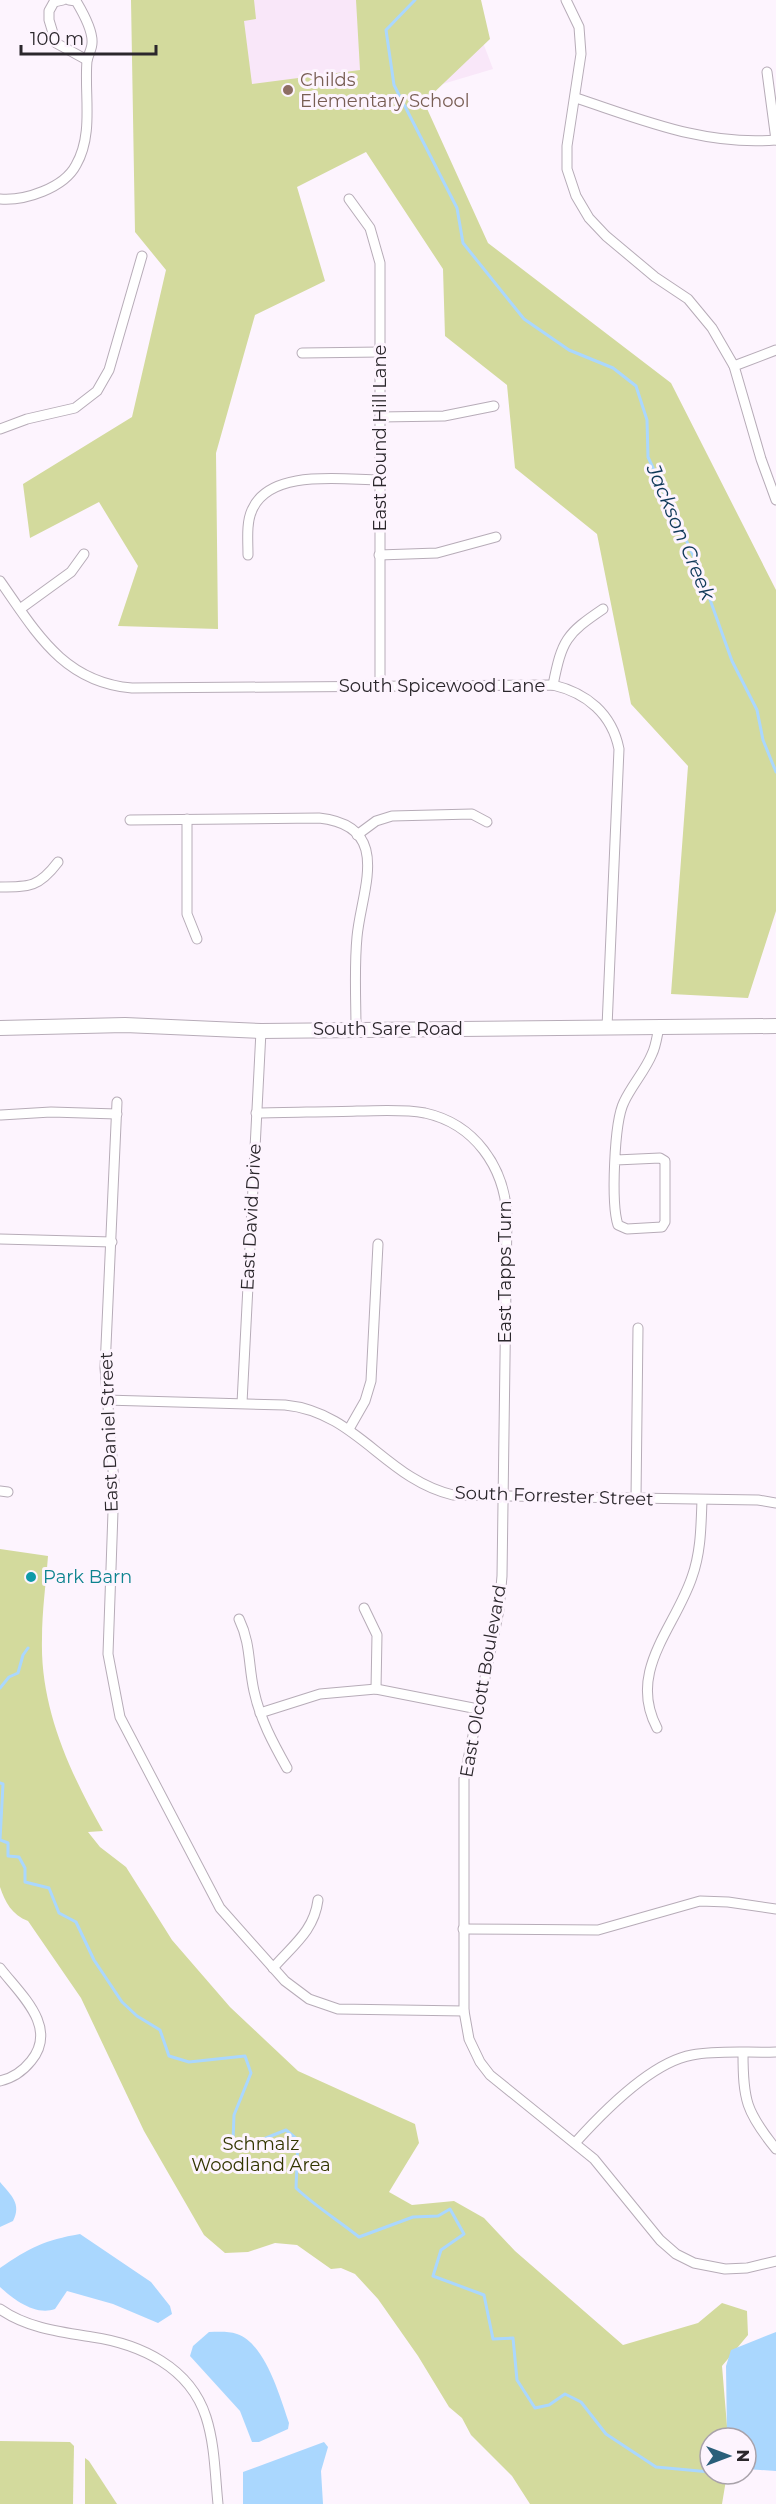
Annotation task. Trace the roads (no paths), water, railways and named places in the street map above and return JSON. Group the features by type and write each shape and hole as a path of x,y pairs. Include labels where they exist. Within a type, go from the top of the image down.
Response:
{"main road":[{"name":"South Sare Road","path":"0,1029 125,1025 261,1031 776,1026"}],"street":[{"path":"63,0 54,2 49,11 56,43 87,60"},
{"path":"0,199 19,199 52,186 69,175 77,165 84,141 87,60 92,42 82,11 76,1 69,0"},
{"path":"566,0 579,27 580,45 576,98 567,146 567,169 576,196 589,218 606,236 655,277 688,299 712,328 734,366 761,459 776,500"},
{"path":"576,98 703,138 734,142 776,140 767,72"},
{"name":"East Round Hill Lane","path":"350,199 363,217 378,251 381,275 380,686"},
{"path":"0,428 27,419 68,411 83,404 97,391 109,370 142,256"},
{"path":"734,366 776,350"},
{"path":"302,353 381,352"},
{"path":"380,417 444,416 495,405"},
{"path":"248,555 253,508 272,488 289,481 380,480"},
{"path":"379,555 436,553 496,537"},
{"path":"20,609 71,572 84,554"},
{"name":"South Spicewood Lane","path":"0,581 50,649 67,665 86,677 114,686 553,685 574,690 598,707 613,730 619,749 607,1028"},
{"path":"553,685 567,640 583,622 603,609"},
{"path":"357,836 376,821 392,816 472,814 487,822"},
{"path":"130,820 319,818 341,824 357,836 367,854 369,873 357,934 356,1030"},
{"path":"187,819 187,914 197,939"},
{"path":"0,887 33,885 45,878 58,862"},
{"path":"616,1160 660,1158 665,1161 665,1222 662,1227 627,1229 618,1225 615,1216 616,1160 620,1113 653,1054 659,1027"},
{"name":"East David Drive","path":"242,1404 261,1031"},
{"name":"East Daniel Street","path":"117,1102 105,1400 114,1483 108,1654 120,1717 220,1908 273,1968 309,1999 338,2009 464,2011"},
{"path":"1,1115 51,1112 117,1114"},
{"name":"East Tapps Turn","path":"256,1113 425,1113 467,1132 495,1166 506,1198 507,1215 503,1496"},
{"path":"0,1239 112,1242"},
{"path":"349,1429 365,1401 371,1381 378,1244"},
{"path":"636,1498 638,1328"},
{"name":"South Forrester Street","path":"105,1400 310,1408 333,1418 425,1486 453,1495 758,1500 776,1503"},
{"name":"East Olcott Boulevard","path":"503,1496 501,1594 464,1779 463,1929 466,2031 484,2069 501,2086 594,2159 660,2240 676,2254 700,2265 725,2270 747,2268 776,2261"},
{"path":"657,1728 647,1706 652,1660 695,1568 700,1543 702,1500"},
{"path":"364,1608 377,1635 376,1689"},
{"path":"239,1619 248,1638 254,1690 260,1713 270,1739 287,1768"},
{"path":"260,1713 320,1694 376,1689 478,1709"},
{"path":"273,1968 311,1927 316,1918 318,1900"},
{"path":"463,1929 598,1930 628,1923 685,1904 707,1901 776,1909"},
{"path":"0,1968 35,2013 40,2023 42,2036 39,2049 27,2066 14,2076 0,2081"},
{"path":"575,2143 592,2123 672,2060 704,2053 776,2052"},
{"path":"743,2053 746,2101 755,2122 776,2149"},
{"path":"0,2309 24,2322 59,2332 120,2342 167,2362 188,2386 205,2414 213,2442 218,2504"}],"water":[{"path":"0,2182 14,2200 16,2210 13,2221 0,2227"},
{"path":"80,2234 151,2282 170,2306 172,2314 158,2323 113,2304 67,2291 55,2309 48,2311 33,2309 19,2302 0,2287 0,2268 10,2261 47,2242"},
{"path":"209,2332 237,2334 247,2339 256,2348 276,2386 289,2423 288,2429 259,2442 252,2442 240,2411 190,2356 193,2346"},
{"path":"776,2332 776,2471 758,2470 758,2426 727,2426 726,2366 731,2350"},
{"path":"324,2442 328,2447 321,2471 323,2504 243,2504 243,2472"}],"waterway":[{"name":"Jackson Creek","path":"415,0 386,30 394,85 457,208 463,243 524,319 569,350 613,368 636,386 647,420 648,457 698,566 732,661 757,710 763,740 776,772"},
{"path":"0,1688 9,1677 18,1673 23,1655 28,1648"},
{"path":"0,1783 3,1784 0,1840 8,1843 8,1856 19,1857 25,1868 25,1882 49,1888 59,1913 76,1922 94,1960 122,2002 137,2016 160,2030 169,2056 189,2062 245,2056 251,2073 234,2115 233,2141 256,2142 286,2130 298,2140 296,2188 359,2237 413,2217 438,2216 450,2209 464,2234 441,2250 433,2276 484,2295 493,2339 513,2338 517,2380 535,2408 549,2405 565,2394 581,2402 606,2434 656,2467 698,2471"}],"place":[{"name":"Childs Elementary School","path":"288,90"},
{"name":"Park Barn","path":"31,1577"}],"park label":[{"name":"Schmalz Woodland Area","path":"261,2154"}]}
